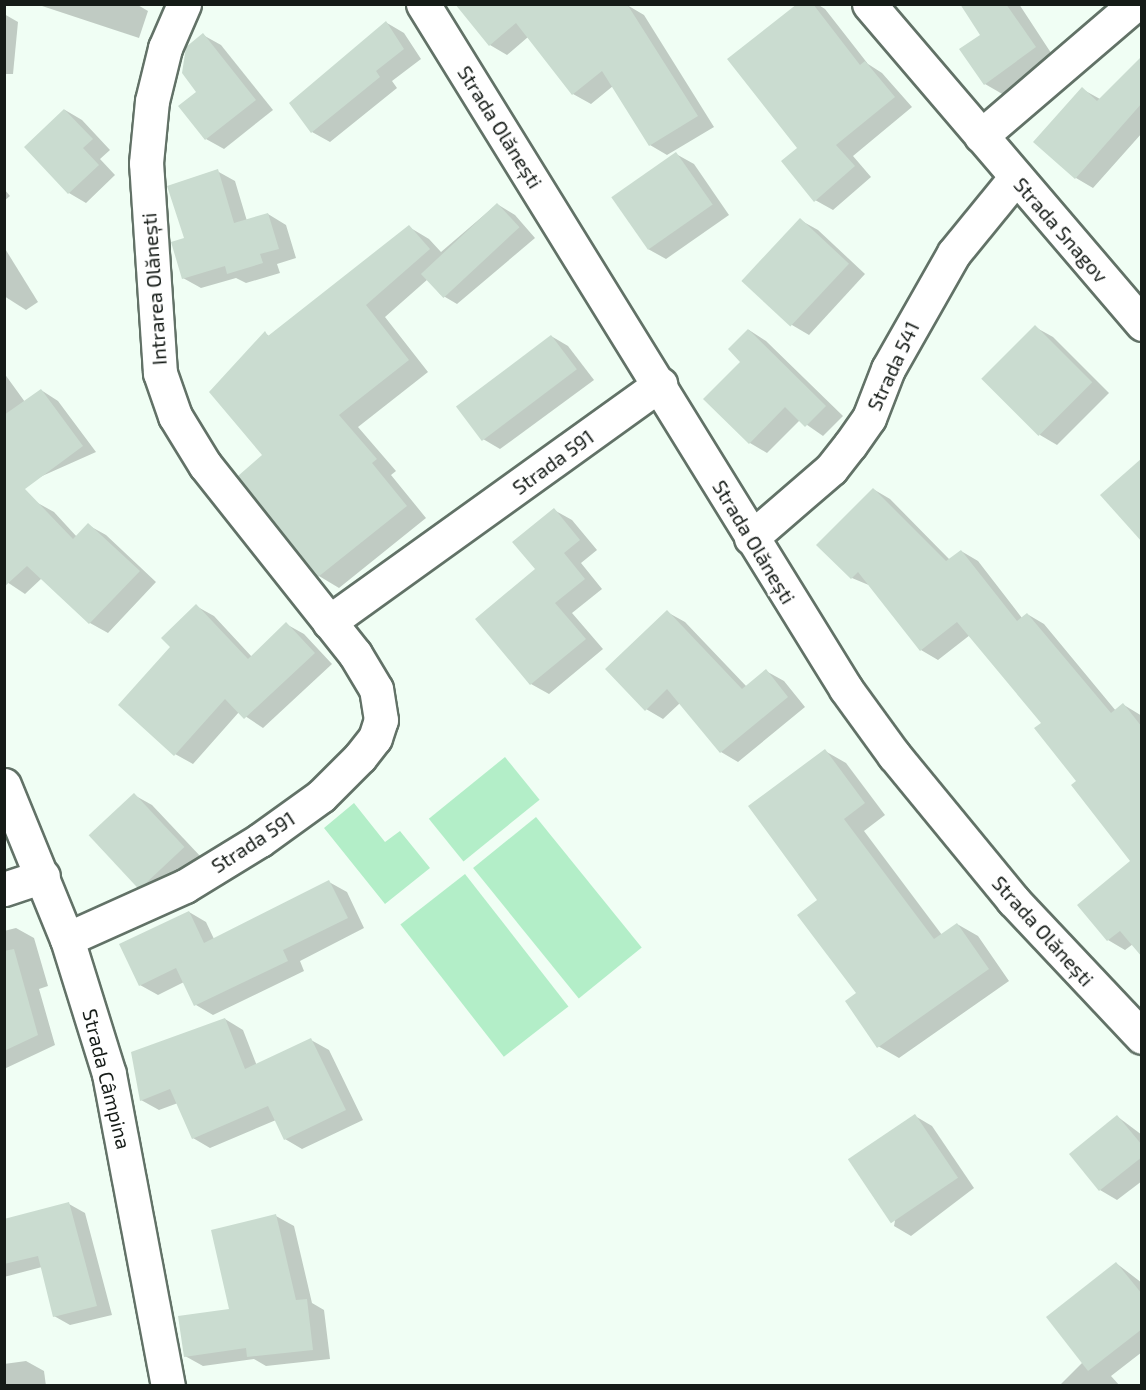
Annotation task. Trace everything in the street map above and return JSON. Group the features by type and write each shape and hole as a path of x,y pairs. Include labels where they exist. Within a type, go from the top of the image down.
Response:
{"street":[{"name":"Intrarea Olănești","path":"184,4 165,48 152,102 146,163 160,373 175,417 205,465 329,622 376,689"},
{"name":"Strada Olănești","path":"423,4 660,384 840,680 894,755 1061,955 1142,1037"},
{"name":"Strada Snagov","path":"869,4 1142,324"},
{"path":"981,136 1135,4"},
{"name":"Strada 541","path":"752,538 831,469 850,445 869,418 888,369 949,262 1016,177"},
{"name":"Strada 591","path":"329,622 660,384"},
{"name":"Strada 591","path":"67,939 185,886 260,840 321,796 375,738 381,720 376,689"},
{"name":"Strada Câmpina","path":"4,785 67,939 109,1074 168,1386"},
{"path":"4,890 43,876"}],"green space":[{"path":"505,757 540,800 463,861 429,819"},
{"path":"354,803 385,842 400,831 430,868 385,904 324,828"},
{"path":"536,817 642,948 579,999 473,868"},
{"path":"465,874 568,1006 504,1057 400,924"}],"building":[{"path":"455,4 627,4 698,116 649,146 602,71 572,95 516,23 489,46"},
{"path":"797,4 813,4 860,65 865,61 895,97 836,145 855,166 814,202 781,161 797,148 727,59"},
{"path":"960,4 1006,4 1036,47 984,85 959,49 980,35"},
{"path":"386,21 404,49 376,71 380,77 311,133 289,103"},
{"path":"203,33 256,100 205,140 178,106 196,92 182,73 186,47"},
{"path":"1142,56 1142,103 1075,179 1033,142 1082,87 1097,101"},
{"path":"64,109 93,139 83,148 99,165 68,194 24,147"},
{"path":"676,152 713,204 648,250 611,197"},
{"path":"218,169 234,223 268,213 279,249 260,254 263,263 227,274 225,266 182,279 171,242 184,238 167,186"},
{"path":"497,203 520,227 443,298 421,274"},
{"path":"800,218 849,264 790,327 741,281"},
{"path":"409,225 430,249 366,305 409,360 339,415 377,459 372,463 407,506 318,577 238,476 262,455 209,392 265,331 268,336"},
{"path":"1035,325 1092,382 1039,436 981,379"},
{"path":"748,329 826,406 805,427 785,407 749,444 703,399 740,362 728,349"},
{"path":"551,335 577,369 482,441 456,407"},
{"path":"41,389 83,446 25,489 73,539 88,523 140,571 89,624 27,566 4,587 4,415"},
{"path":"1142,458 1142,542 1100,495"},
{"path":"873,488 946,561 961,550 1017,621 1027,613 1111,713 1123,703 1142,727 1142,957 1120,931 1107,941 1077,905 1130,861 1071,785 1076,781 1034,728 1041,723 957,622 920,651 858,572 851,579 816,545"},
{"path":"554,508 580,540 564,553 585,579 555,603 586,639 530,685 475,619 535,569 512,542"},
{"path":"196,604 248,659 286,622 315,653 244,719 225,699 174,756 118,705 170,647 161,638"},
{"path":"667,610 742,689 766,669 788,697 720,753 667,689 645,711 605,669"},
{"path":"825,749 865,803 844,819 934,939 957,923 989,969 877,1048 845,1001 856,993 797,915 817,900 748,806"},
{"path":"134,793 184,847 139,889 89,835"},
{"path":"329,880 348,918 283,950 288,961 194,1006 176,968 139,986 119,944 189,911 204,943"},
{"path":"14,949 38,1035 4,1051 4,951"},
{"path":"225,1018 245,1069 311,1038 346,1110 284,1140 268,1106 192,1139 170,1089 140,1101 131,1052"},
{"path":"915,1114 958,1178 891,1223 848,1159"},
{"path":"1117,1115 1142,1145 1142,1157 1099,1191 1069,1154"},
{"path":"69,1202 97,1306 53,1317 38,1256 4,1264 4,1219"},
{"path":"276,1214 296,1300 307,1299 313,1350 247,1357 246,1348 184,1357 178,1316 229,1309 211,1230"},
{"path":"1116,1262 1142,1294 1142,1329 1088,1371 1046,1317"}]}
